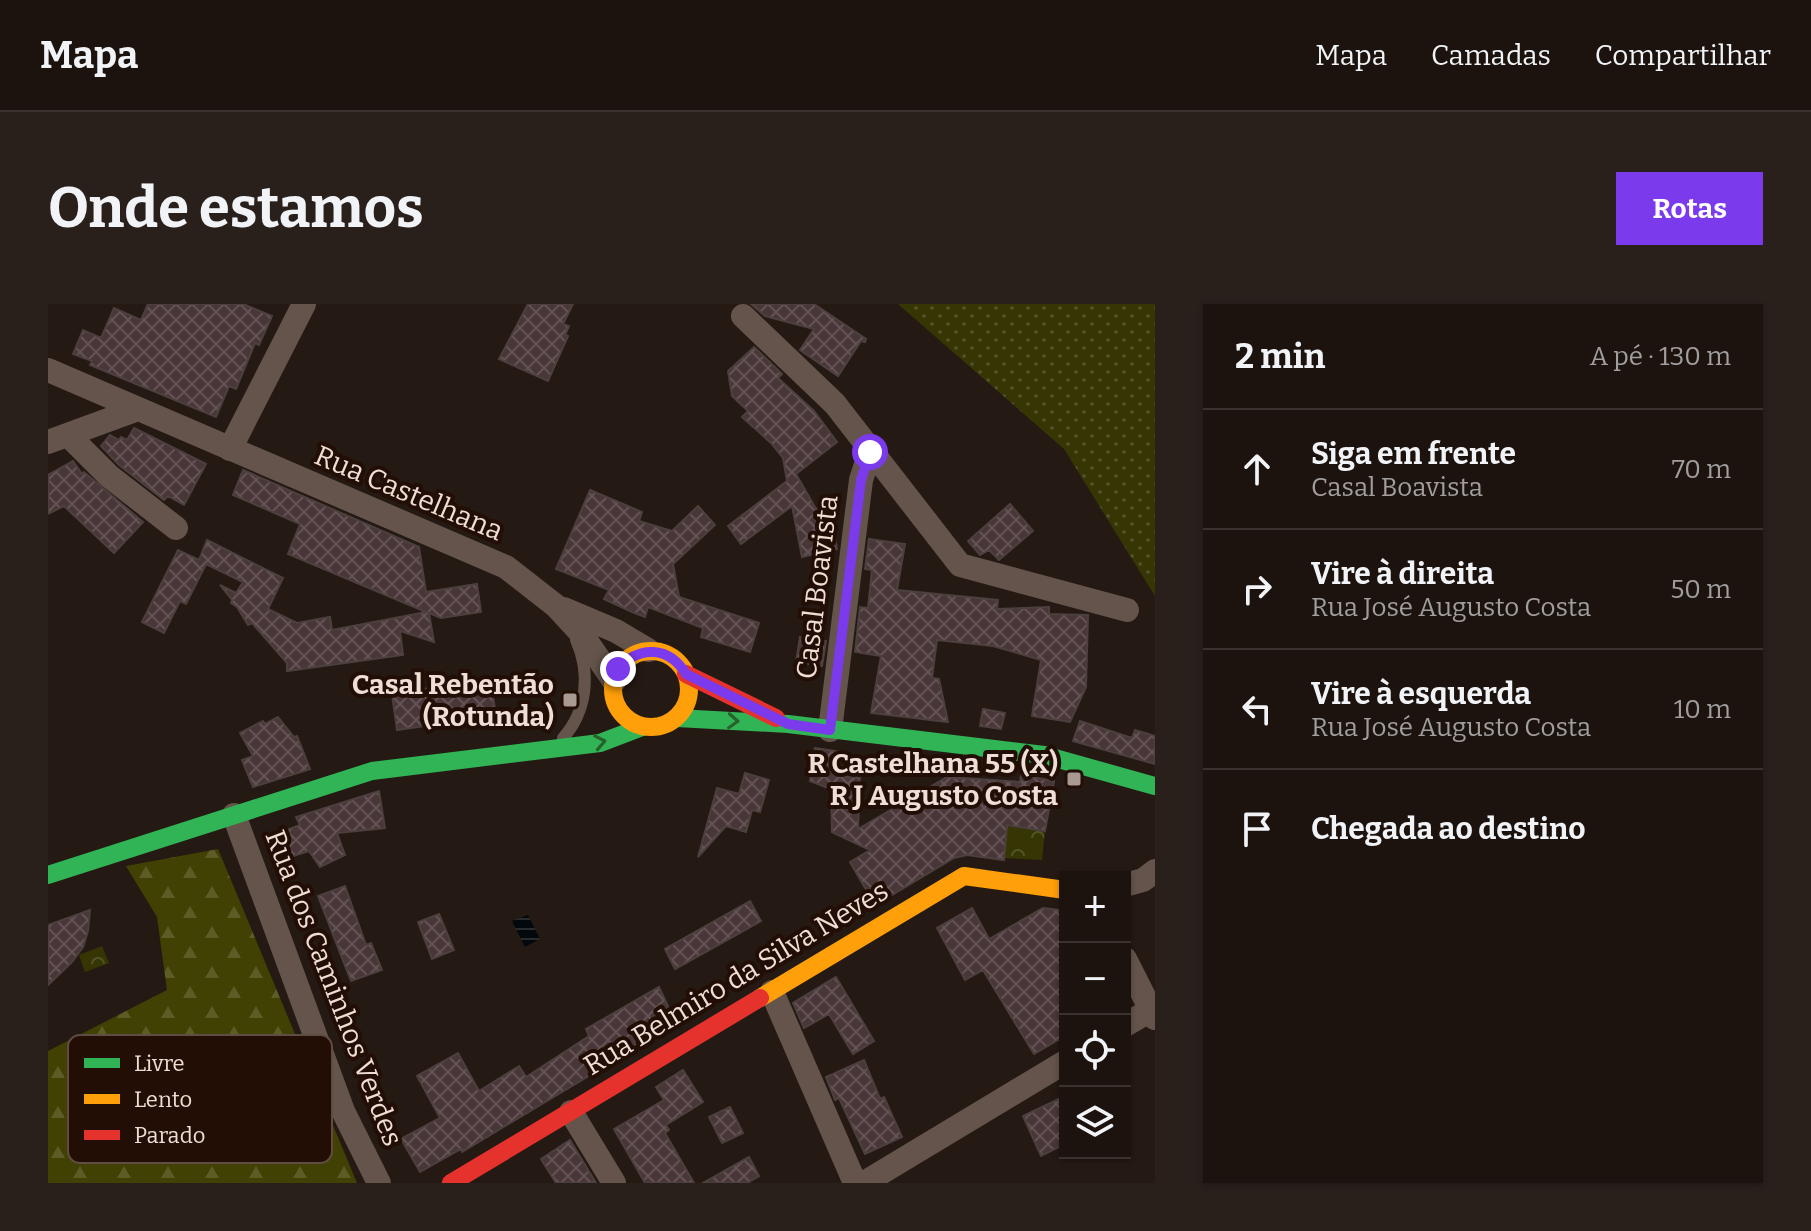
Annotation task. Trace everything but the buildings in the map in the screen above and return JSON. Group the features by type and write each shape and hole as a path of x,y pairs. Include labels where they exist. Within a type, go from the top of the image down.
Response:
{"street":[{"path":"230,449 304,304"},
{"path":"743,316 835,404 960,565 1127,610"},
{"name":"Rua Castelhana","path":"48,370 506,567 556,606 581,633 606,705"},
{"path":"58,438 138,409"},
{"path":"58,438 176,528"},
{"name":"Casal Boavista","path":"830,730 861,480 870,452"},
{"name":"Rua Castelhana","path":"556,606 616,631 648,650"},
{"path":"48,875 372,771 600,743 642,727 666,725 677,718 689,697 686,674 680,663 671,656 648,650 626,660 606,705 555,747"},
{"path":"686,674 788,724"},
{"path":"606,705 642,727"},
{"path":"677,718 788,724 1044,755 1155,786"},
{"name":"Rua dos Caminhos Verdes","path":"234,815 315,1035"},
{"path":"1131,883 1143,880 1155,871"},
{"name":"Rua Belmiro da Silva Neves","path":"451,1183 964,876 1059,889"},
{"path":"1131,971 1153,1014 1131,1023"},
{"path":"772,992 855,1183"},
{"path":"864,1183 1059,1066"},
{"name":"Rua dos Caminhos Verdes","path":"332,1081 343,1111 379,1183"},
{"path":"571,1112 614,1183"}],"lane":[{"path":"555,747 578,716 585,681 579,646 556,606"}],"green space":[{"path":"898,304 1155,304 1155,596 1064,449"},
{"path":"1007,826 1045,831 1042,860 1004,858"},
{"path":"218,849 295,1035 79,1035 167,990 157,917 126,866"},
{"path":"102,946 109,963 85,972 79,955"},
{"path":"68,1041 68,1163 332,1163 332,1123 357,1183 48,1183 48,1051"}],"shaded area":[{"path":"528,915 540,939 525,947 512,921"}],"traffic: fast":[{"path":"677,718 788,724 1044,755 1155,786"},
{"path":"48,875 372,771 600,743 642,727"}],"traffic: slow":[{"path":"651,651 666,654 678,662 686,674 689,689 686,704 678,716 666,724 651,727 636,724 624,716 616,704 613,689 616,674 624,662 636,654 651,651"},
{"path":"760,998 964,876 1059,889"}],"traffic: jam":[{"path":"686,674 776,718"},
{"path":"451,1183 760,998"}],"place":[{"name":"Casal Rebentão (Rotunda)","path":"570,700"},
{"name":"R Castelhana 55 (X) R J Augusto Costa","path":"1074,779"}],"route":[{"path":"618,669 636,654 648,650 660,652 680,663 686,674 788,724 830,730 861,480 870,452"}]}
